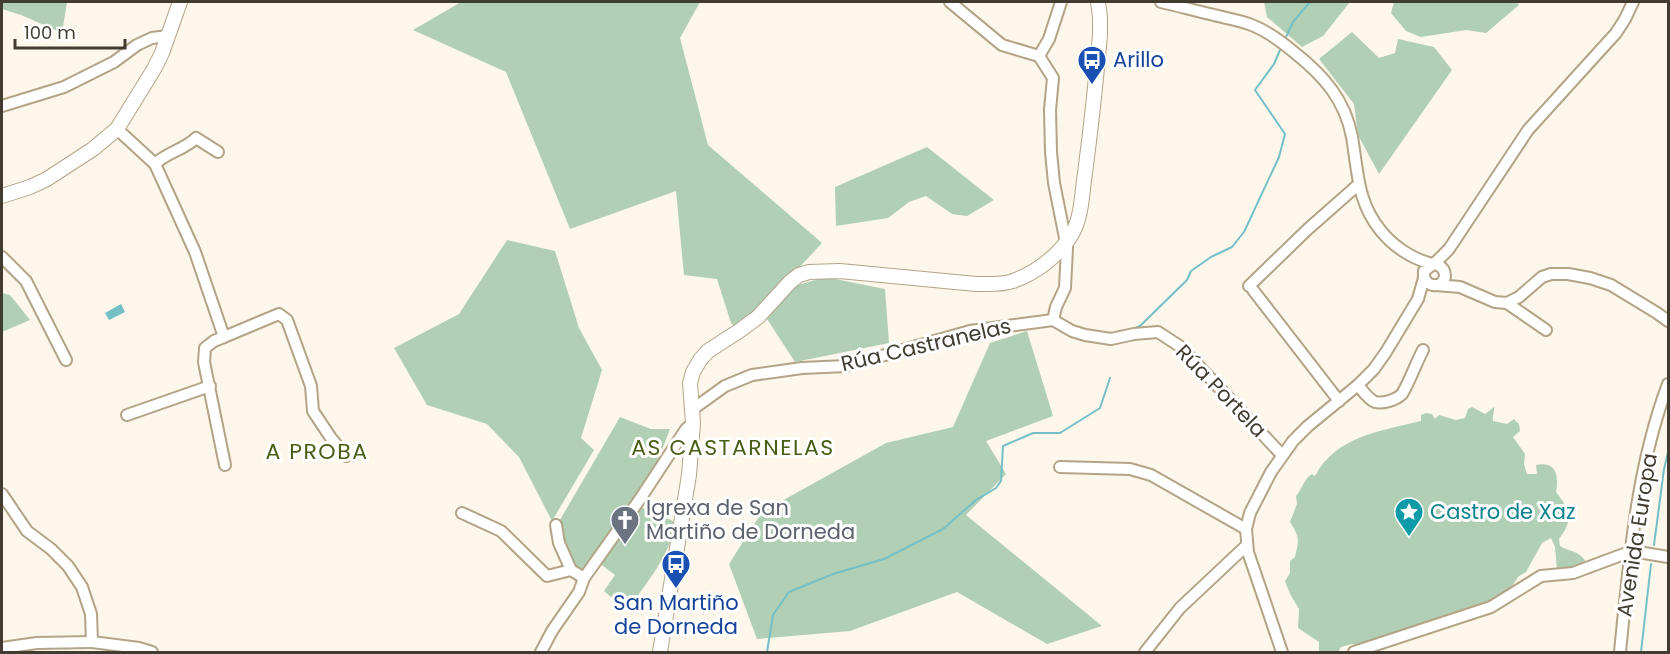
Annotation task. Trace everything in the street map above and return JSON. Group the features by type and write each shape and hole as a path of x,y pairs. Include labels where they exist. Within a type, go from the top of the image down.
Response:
{"main road":[{"path":"2,196 47,179 93,149 117,129 154,69 180,2"},
{"path":"660,652 689,475 693,416 690,383 700,360 708,351 740,331 758,316 789,282 809,272 840,271 976,284 1011,282 1044,264 1066,242 1073,232 1077,219 1084,178 1100,35 1098,2"}],"street":[{"path":"950,2 1002,45 1039,56 1053,78 1050,110 1051,152 1054,183 1067,250 1065,288 1053,320"},
{"path":"1039,56 1050,39 1061,2"},
{"path":"1161,2 1249,23 1270,34 1315,68 1328,82 1343,107 1352,135 1362,198 1370,216 1382,233 1410,255 1439,265 1460,287"},
{"path":"1282,652 1247,545 1246,529 1255,501 1282,455 1293,441 1374,369 1418,299 1426,268 1449,249 1528,130 1616,33 1633,2"},
{"path":"2,106 64,87 114,62 137,45 168,36"},
{"path":"117,129 155,164 195,252 224,337"},
{"path":"155,164 161,158 189,145 196,138 218,152"},
{"path":"1339,401 1251,288 1308,229 1359,184"},
{"path":"1418,299 1442,282 1449,249"},
{"path":"1410,255 1428,284 1460,287 1495,302 1507,303 1546,330"},
{"path":"2,257 26,281 66,360"},
{"path":"1507,303 1519,297 1542,277 1551,274 1568,274 1611,285 1663,314 1668,321"},
{"path":"225,465 204,362 205,348 214,341 279,314 287,320 311,386 313,411 346,456"},
{"name":"Rúa Castranelas","path":"541,652 552,631 579,592 584,578 640,500 693,416 725,386 752,375 802,368 846,366 970,331 1053,320"},
{"name":"Rúa Portela","path":"1053,320 1078,333 1111,339 1158,332 1181,347 1282,455"},
{"path":"1358,385 1370,399 1376,402 1394,399 1401,394 1423,350"},
{"name":"Avenida Europa","path":"1620,652 1638,508 1647,456 1668,384"},
{"path":"127,415 210,386"},
{"path":"1060,467 1130,469 1151,475 1246,529"},
{"path":"2,494 27,531 51,549 68,566 82,587 91,614 92,642"},
{"path":"462,513 501,531 547,576 571,570"},
{"path":"556,525 559,543 571,570 584,578"},
{"path":"1145,652 1180,608 1247,545"},
{"path":"1354,652 1491,607 1541,576 1573,573 1632,552 1668,557"},
{"path":"2,648 92,642 139,648 152,652"}],"green space":[{"path":"2,2 67,2 62,33 2,9"},
{"path":"461,2 700,2 680,38 708,145 822,243 763,306 735,327 731,323 717,279 684,275 676,191 570,229 506,72 413,30"},
{"path":"1264,2 1350,2 1323,36 1302,47 1267,17"},
{"path":"1394,2 1517,2 1519,5 1486,33 1466,30 1421,37 1406,31 1391,13"},
{"path":"1352,32 1379,58 1395,53 1398,39 1434,47 1452,70 1379,174 1358,135 1354,104 1319,59"},
{"path":"927,147 994,200 967,216 952,214 926,196 909,202 888,218 836,226 835,187"},
{"path":"507,240 555,251 579,328 602,370 581,438 594,450 552,521 519,457 487,424 427,405 394,348 459,314"},
{"path":"825,277 885,289 889,343 795,362 767,319 795,286"},
{"path":"2,293 10,295 30,320 2,332"},
{"path":"1027,331 1053,416 986,441 1006,474 966,515 1102,626 1047,644 957,592 850,631 757,639 729,564 762,512 886,443 953,427 990,343"},
{"path":"1472,407 1485,414 1494,407 1493,421 1507,424 1514,419 1519,424 1520,431 1513,437 1525,454 1524,464 1527,474 1537,474 1536,465 1543,464 1552,467 1555,471 1556,492 1568,515 1567,526 1559,539 1560,546 1577,553 1587,563 1583,571 1557,570 1555,547 1551,538 1542,543 1526,572 1519,576 1512,586 1514,589 1476,610 1419,629 1391,647 1380,648 1352,644 1341,647 1338,652 1319,652 1319,642 1298,628 1299,609 1285,581 1290,573 1290,561 1295,557 1298,542 1290,522 1297,504 1296,496 1305,481 1312,474 1315,476 1335,452 1361,437 1421,421 1421,415 1426,413 1432,414 1435,419 1439,415 1456,420 1465,418 1468,409"},
{"path":"620,417 651,429 670,429 655,468 624,515 582,570 574,566 557,525"},
{"path":"641,507 675,522 663,557 627,611 604,591 615,575 598,562"}],"water":[{"path":"121,304 125,312 109,320 105,313"}],"waterway":[{"path":"1286,37 1293,22 1310,2"},
{"path":"1134,329 1140,326 1187,280 1191,271 1211,257 1232,247 1244,232 1279,157 1285,134 1255,90 1274,64 1280,50"},
{"path":"767,652 773,615 789,592 833,574 884,559 943,529 976,500 996,488 1001,481 1003,446 1033,433 1060,433 1100,408 1110,378"},
{"path":"1654,545 1668,452"},
{"path":"1641,652 1651,564"}],"place":[{"name":"Arillo","path":"1092,86"},
{"name":"Castro de Xaz","path":"1409,538"},
{"name":"Igrexa de San Martiño de Dorneda","path":"625,546"},
{"name":"San Martiño de Dorneda","path":"676,590"}],"district":[{"name":"AS CASTARNELAS","path":"733,447"},
{"name":"A PROBA","path":"317,451"}]}
